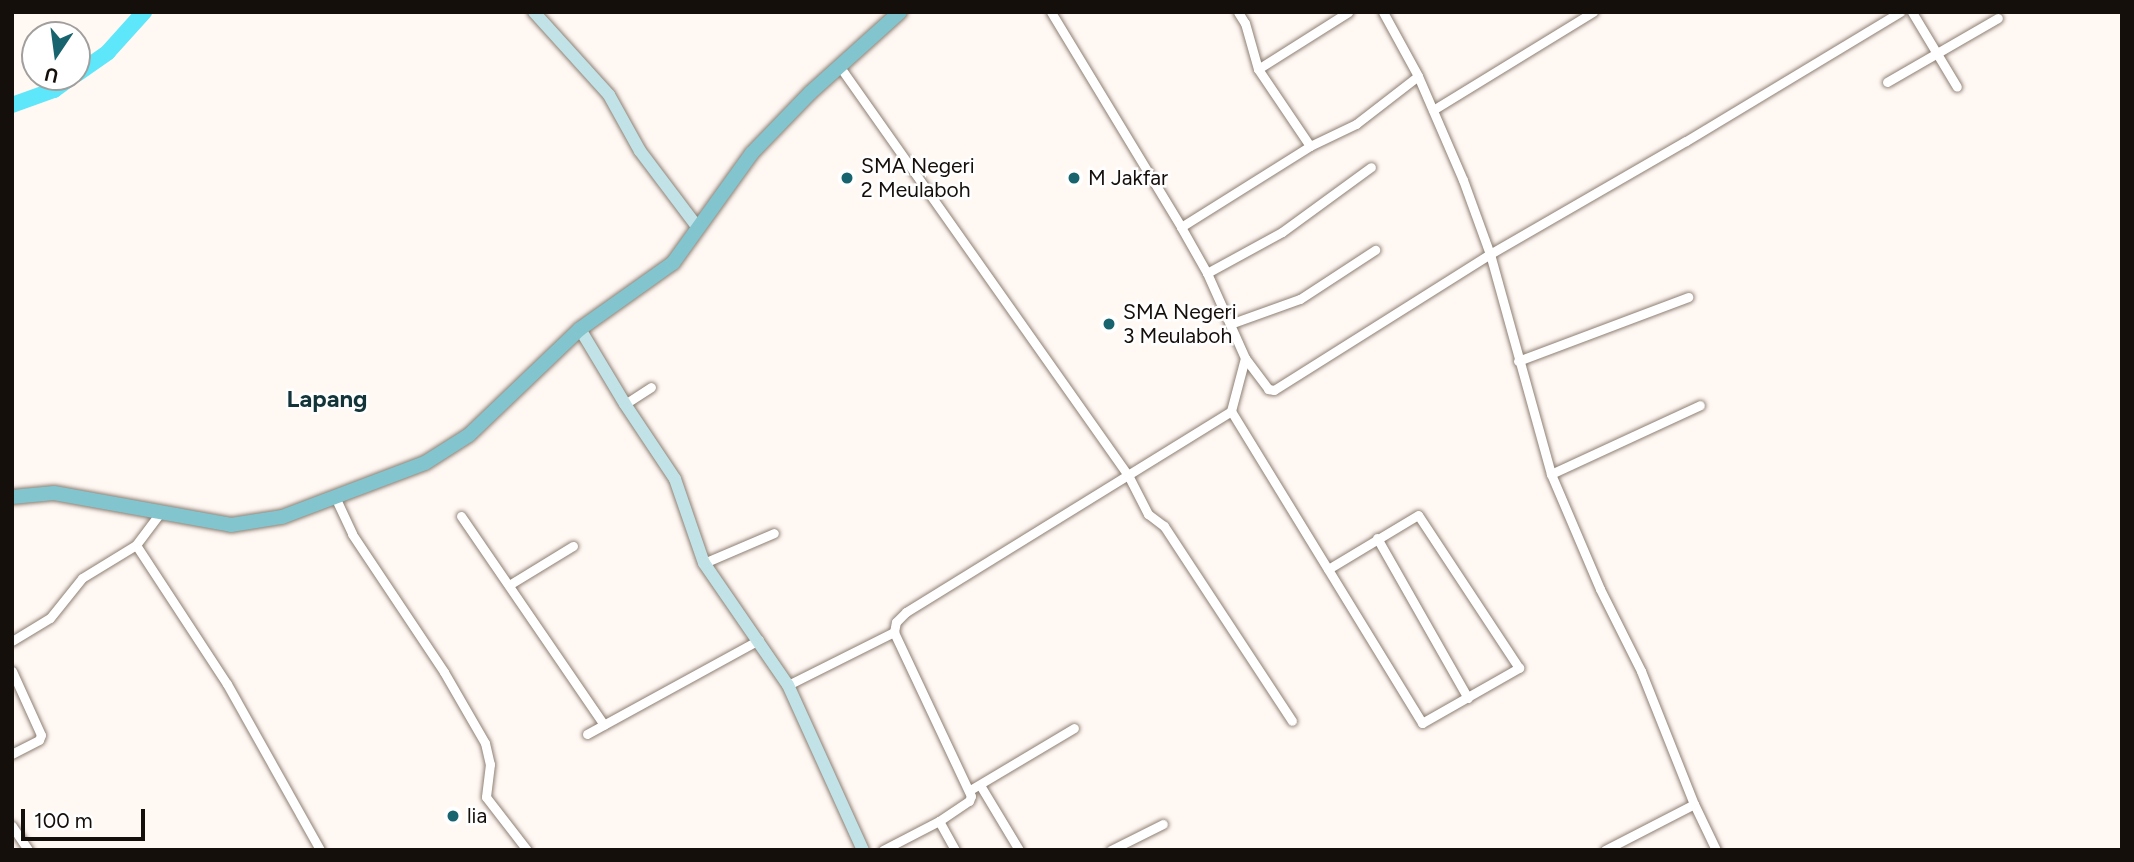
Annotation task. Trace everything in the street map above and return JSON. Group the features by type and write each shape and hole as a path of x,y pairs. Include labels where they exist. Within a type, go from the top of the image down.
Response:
{"main road":[{"path":"12,497 44,492 231,525 282,517 336,499 425,463 457,443 580,329 663,272 752,153 901,12"}],"street":[{"path":"534,12 608,95 640,151 698,228"},
{"path":"1051,12 1181,227 1207,273 1245,358 1268,390 1274,390 1490,254 1686,141 1900,12"},
{"path":"1238,12 1245,23 1258,69 1310,146"},
{"path":"1258,69 1348,12"},
{"path":"1383,12 1419,76 1490,254 1551,474 1600,589 1641,671 1694,804 1716,850"},
{"path":"1433,110 1593,12"},
{"path":"1912,12 1957,87"},
{"path":"1887,82 1998,18"},
{"path":"840,67 1128,475 1148,514 1164,526 1292,721"},
{"path":"1181,227 1310,146 1356,124 1419,76"},
{"path":"1207,273 1282,232 1371,167"},
{"path":"1230,324 1300,299 1375,250"},
{"path":"1518,360 1688,297"},
{"path":"580,329 625,404 675,479 704,563 788,685 863,850"},
{"path":"883,850 939,821 969,801 970,790 904,657 894,632 896,622 906,612 1231,411 1245,358"},
{"path":"625,404 651,387"},
{"path":"1551,474 1700,405"},
{"path":"1231,411 1422,723 1519,668 1418,515 1328,569"},
{"path":"336,499 352,534 444,672 485,743 491,764 486,797 527,850"},
{"path":"12,641 50,618 82,578 136,545 160,513"},
{"path":"461,516 604,725"},
{"path":"704,563 774,533"},
{"path":"1377,538 1468,698"},
{"path":"136,545 228,684 320,850"},
{"path":"509,585 573,547"},
{"path":"788,685 894,632"},
{"path":"587,734 759,640"},
{"path":"12,671 41,735 39,740 12,754"},
{"path":"970,790 1074,728"},
{"path":"980,785 1019,850"},
{"path":"1605,850 1694,804"},
{"path":"939,821 955,850"},
{"path":"1111,850 1163,824"},
{"path":"12,826 28,850"}],"waterway":[{"path":"91,64 108,52 144,12"},
{"path":"12,105 51,91"}],"place":[{"name":"SMA Negeri 2 Meulaboh","path":"847,178"},
{"name":"M Jakfar","path":"1074,178"},
{"name":"SMA Negeri 3 Meulaboh","path":"1109,324"},
{"name":"lia","path":"453,816"}],"district":[{"name":"Lapang","path":"327,399"}]}
